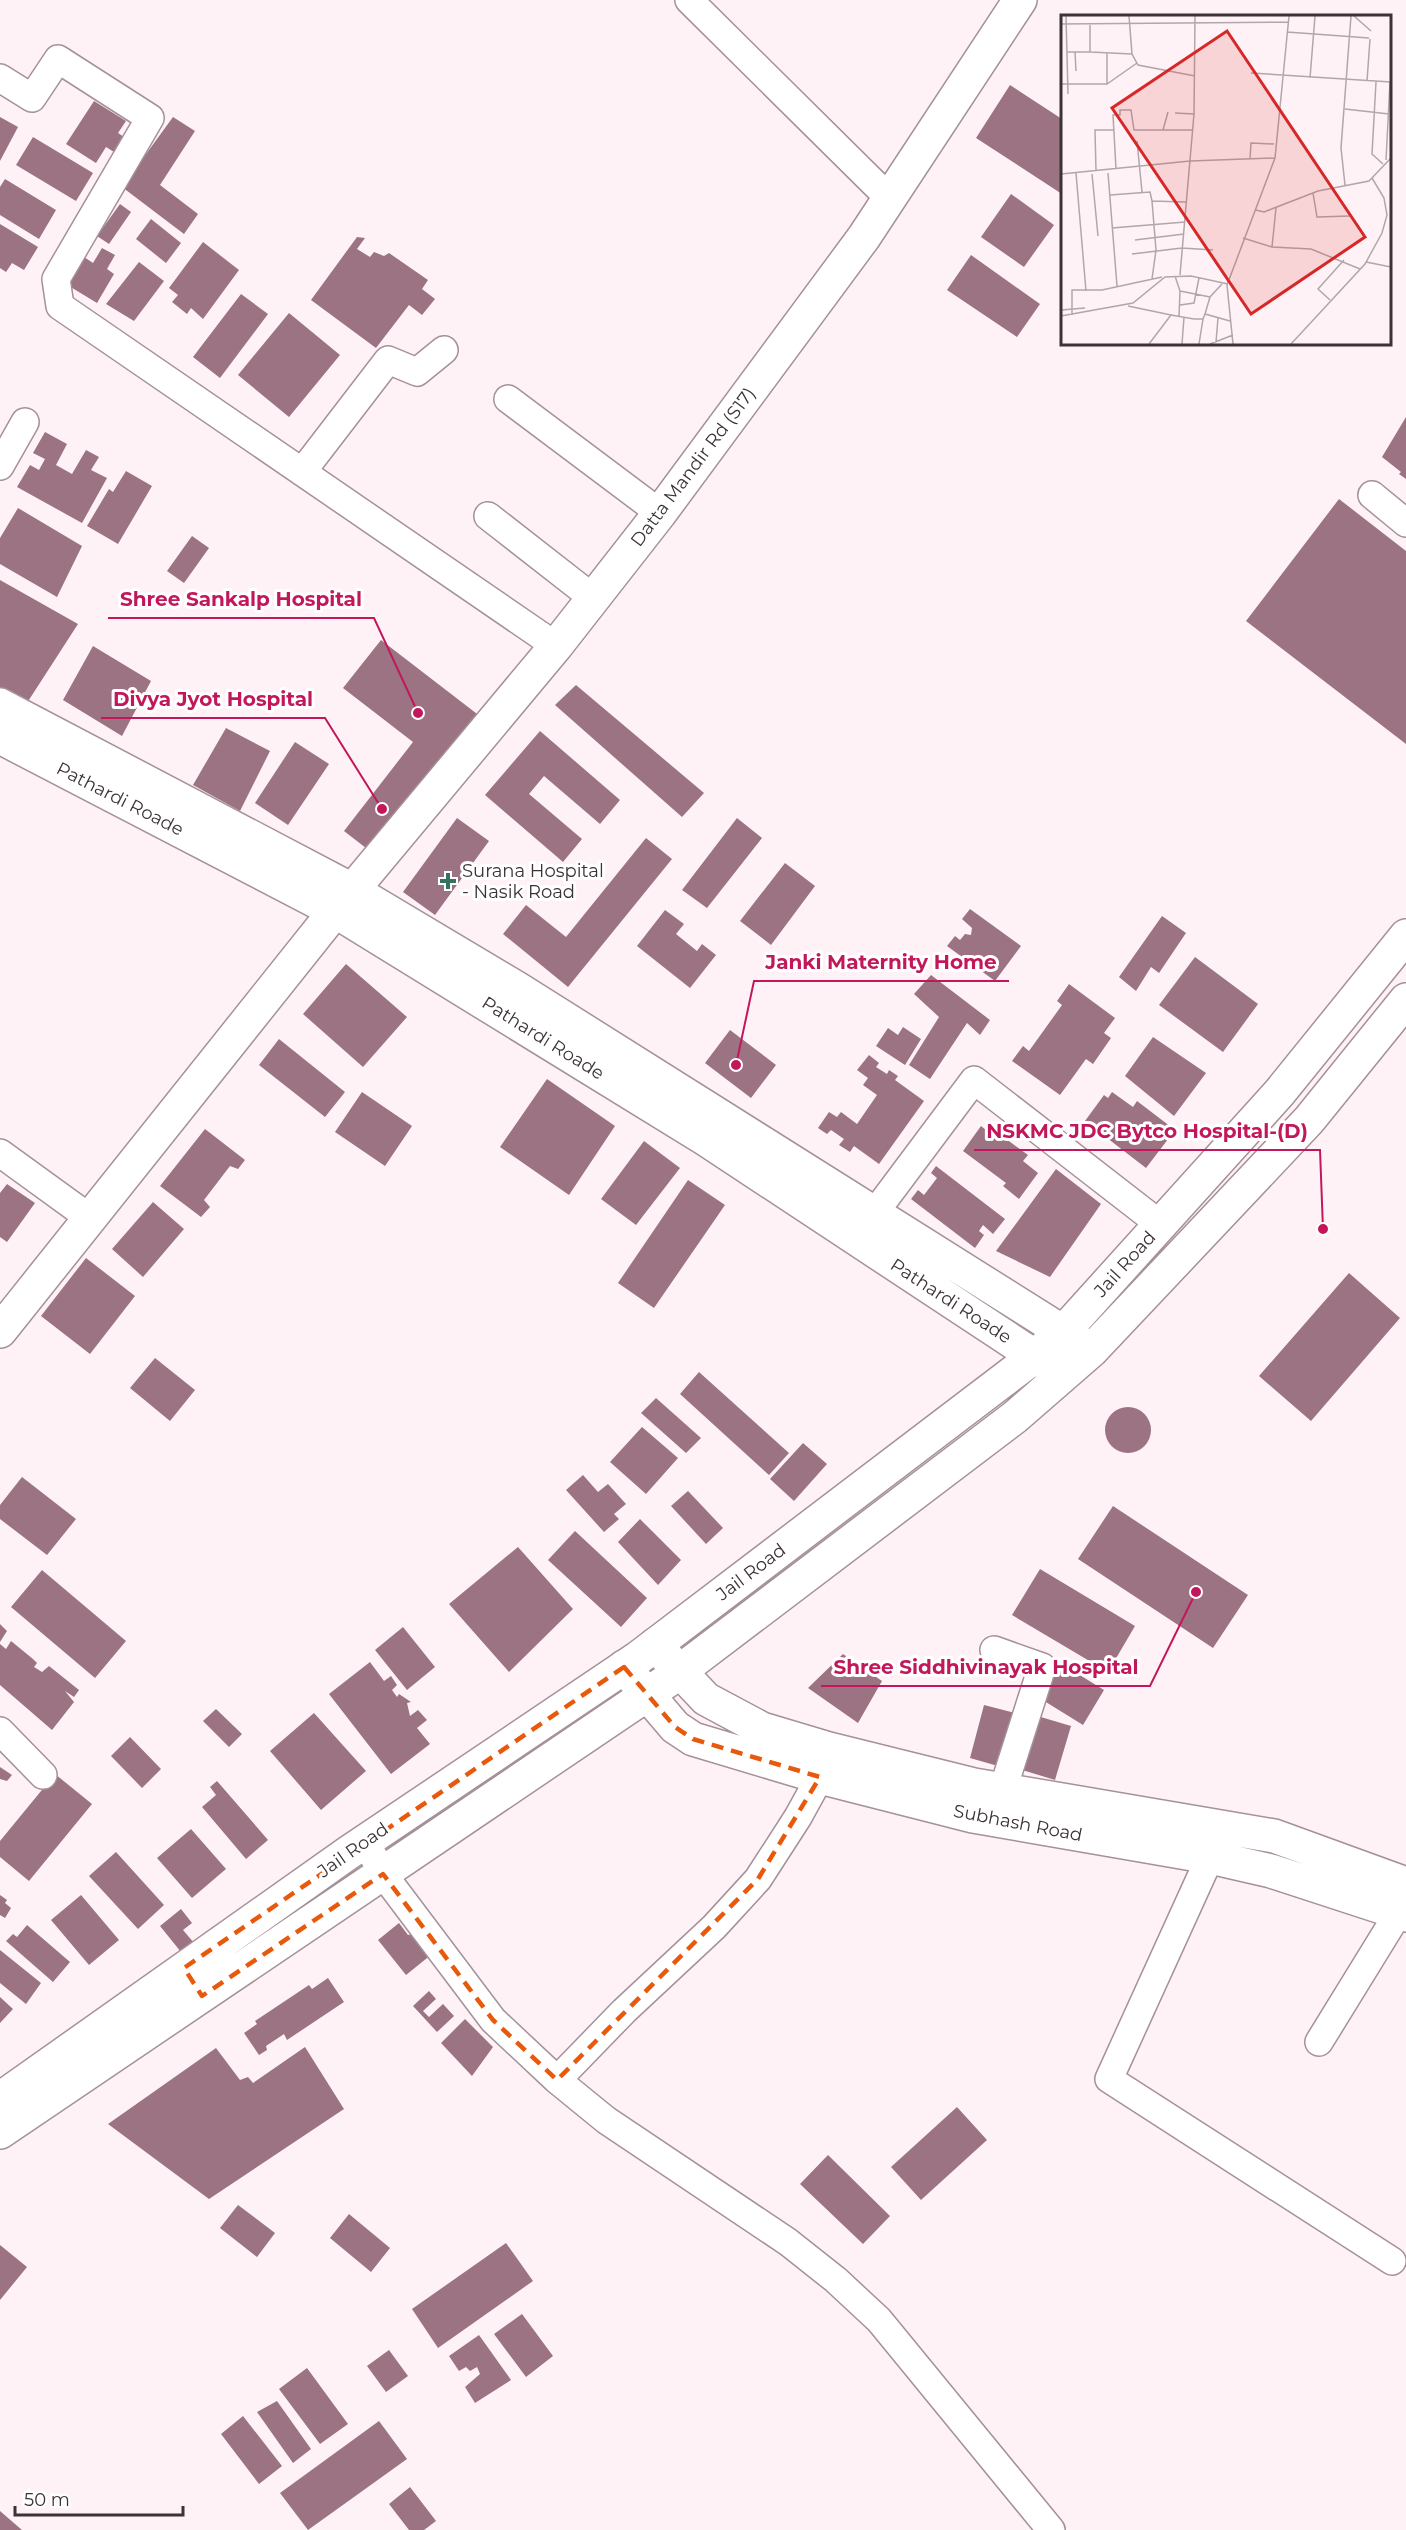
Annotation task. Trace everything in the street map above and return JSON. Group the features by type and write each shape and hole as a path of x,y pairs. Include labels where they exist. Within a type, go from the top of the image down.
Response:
{"main road":[{"name":"Datta Mandir Rd (S17)","path":"0,1331 344,900 556,646 660,513 864,237 1020,0"},
{"path":"0,705 344,900 528,996 873,1215 1092,1350"},
{"name":"Pathardi Roade","path":"0,737 344,900 1063,1375"},
{"name":"Jail Road","path":"0,2099 365,1841 655,1646 1035,1356 1062,1333 1280,1092 1406,936"},
{"name":"Jail Road","path":"0,2132 648,1694 1005,1424 1092,1350 1309,1120 1406,1000"},
{"name":"Subhash Road","path":"655,1646 706,1699 762,1729 840,1752 974,1785 1274,1836 1404,1904"},
{"name":"Subhash Road","path":"624,1667 675,1726 693,1739 820,1778 973,1816 1210,1857 1404,1904"},
{"path":"184,1968 202,1996"}],"street":[{"path":"689,0 889,198"},
{"path":"0,78 32,98 58,59 150,118 56,279 60,306 556,646"},
{"path":"302,472 388,360 417,372 444,350"},
{"path":"508,399 660,513"},
{"path":"0,466 25,422"},
{"path":"1372,495 1406,523"},
{"path":"488,516 593,598"},
{"path":"873,1215 974,1080 1161,1225"},
{"path":"0,1153 91,1219"},
{"path":"994,1650 1042,1667 1003,1789"},
{"path":"0,1731 43,1775"},
{"path":"557,2080 624,2010 714,1927 758,1879 820,1778"},
{"path":"365,1841 383,1874 493,2020 557,2080 606,2120 788,2242 836,2280 879,2320 1051,2530"},
{"path":"1210,1857 1109,2079 1392,2261"},
{"path":"1319,2042 1404,1904"}],"highlighted area":[{"path":"624,1667 675,1727 693,1739 820,1777 758,1879 557,2080 493,2020 383,1874 202,1996 184,1968"}],"building":[{"path":"1010,85 1061,118 1061,193 976,138"},
{"path":"94,101 126,121 118,133 124,137 114,152 106,147 96,163 66,144"},
{"path":"0,117 18,127 0,161"},
{"path":"173,117 195,131 160,185 198,214 184,234 122,187"},
{"path":"33,137 93,173 76,201 16,165"},
{"path":"5,179 56,210 39,239 0,215 0,187"},
{"path":"1011,194 1054,225 1024,267 981,237"},
{"path":"120,204 131,212 109,244 97,236"},
{"path":"151,219 181,243 166,263 136,239"},
{"path":"0,224 38,247 24,270 12,263 6,272 0,268"},
{"path":"357,237 365,238 357,249 370,257 374,252 384,256 389,253 428,280 422,289 435,299 422,315 409,305 376,348 311,300"},
{"path":"203,242 239,270 203,319 191,308 187,314 172,302 178,295 169,288"},
{"path":"102,248 115,255 107,269 114,274 97,303 64,283 81,255 93,263"},
{"path":"971,255 1040,304 1017,337 947,290"},
{"path":"139,262 164,281 134,321 106,304"},
{"path":"241,294 268,314 220,378 193,357"},
{"path":"289,313 340,355 289,417 238,375"},
{"path":"1406,417 1406,479 1382,457"},
{"path":"45,432 67,444 56,465 72,474 86,450 99,457 91,470 107,478 82,523 17,487 30,465 39,470 45,459 33,453"},
{"path":"126,471 152,486 118,544 87,526 109,489 113,492"},
{"path":"1339,499 1406,551 1406,744 1246,621"},
{"path":"18,508 82,546 57,597 0,564 0,538"},
{"path":"192,536 209,548 184,583 167,571"},
{"path":"0,580 78,624 25,706 0,692"},
{"path":"381,640 481,717 375,855 344,831 413,742 343,688"},
{"path":"93,646 151,681 122,736 63,700"},
{"path":"576,685 704,793 682,817 555,705"},
{"path":"226,728 270,751 240,811 193,785"},
{"path":"540,731 620,800 600,824 544,776 529,794 582,839 563,862 485,795"},
{"path":"295,742 329,764 288,825 255,803"},
{"path":"457,818 489,841 435,915 403,892"},
{"path":"737,818 762,838 707,908 682,890"},
{"path":"646,838 672,859 568,987 503,934 526,905 566,937"},
{"path":"785,863 815,886 771,945 740,921"},
{"path":"970,909 1021,946 995,981 947,946 955,936 960,940 965,934 971,935 972,928 962,919"},
{"path":"665,910 684,924 676,934 697,951 702,944 716,955 690,988 637,946"},
{"path":"1162,916 1186,933 1159,973 1151,967 1136,991 1119,977"},
{"path":"1195,957 1258,1004 1223,1052 1159,1005"},
{"path":"346,964 407,1017 363,1067 303,1014"},
{"path":"931,975 990,1020 980,1035 967,1023 930,1079 909,1065 939,1017 914,994"},
{"path":"1069,984 1115,1018 1104,1033 1111,1038 1093,1064 1086,1059 1060,1095 1012,1061 1023,1046 1029,1051 1062,1005 1057,1001"},
{"path":"903,1027 921,1039 905,1065 876,1046 888,1028 898,1035"},
{"path":"730,1030 776,1065 751,1098 705,1063"},
{"path":"1153,1037 1206,1073 1174,1116 1125,1076"},
{"path":"279,1039 345,1092 325,1117 259,1065"},
{"path":"869,1055 879,1063 876,1067 887,1074 889,1070 898,1076 895,1080 924,1101 879,1164 854,1146 850,1152 839,1145 844,1139 831,1130 827,1134 818,1128 829,1112 837,1117 841,1112 857,1124 877,1095 863,1085 868,1078 857,1070"},
{"path":"547,1079 615,1126 569,1195 500,1147"},
{"path":"362,1092 412,1126 385,1166 335,1132"},
{"path":"1112,1092 1133,1107 1137,1101 1175,1130 1146,1168 1085,1121 1104,1095 1108,1098"},
{"path":"981,1126 995,1137 998,1133 1028,1155 1023,1161 1038,1173 1019,1199 1003,1186 1006,1183 963,1151"},
{"path":"205,1129 245,1160 238,1169 230,1166 204,1200 210,1207 201,1217 160,1186"},
{"path":"644,1141 680,1168 636,1225 601,1199"},
{"path":"936,1166 1005,1219 993,1234 983,1225 979,1231 984,1235 975,1248 911,1199 918,1190 924,1195 937,1178 931,1173"},
{"path":"1056,1169 1101,1204 1050,1277 996,1251"},
{"path":"688,1180 725,1205 654,1308 618,1283"},
{"path":"7,1184 35,1203 7,1242 0,1237 0,1193"},
{"path":"153,1202 184,1229 143,1277 112,1249"},
{"path":"86,1258 135,1296 90,1354 41,1316"},
{"path":"1349,1273 1400,1318 1311,1421 1259,1376"},
{"path":"155,1358 195,1390 170,1421 130,1388"},
{"path":"699,1372 789,1453 769,1475 680,1394"},
{"path":"656,1398 701,1438 686,1453 641,1413"},
{"path":"1128,1407 1144,1414 1151,1430 1144,1446 1128,1453 1112,1446 1105,1430 1112,1414"},
{"path":"642,1427 678,1458 646,1494 610,1462"},
{"path":"803,1443 827,1464 794,1501 770,1479"},
{"path":"583,1475 598,1492 608,1484 626,1504 614,1514 619,1519 604,1532 566,1490"},
{"path":"22,1477 76,1519 47,1555 0,1519 0,1505"},
{"path":"688,1491 723,1528 706,1544 671,1506"},
{"path":"1113,1506 1248,1595 1213,1648 1078,1559"},
{"path":"640,1519 681,1560 658,1585 618,1542"},
{"path":"575,1531 647,1598 621,1627 548,1560"},
{"path":"518,1547 573,1609 509,1672 449,1604"},
{"path":"1040,1569 1135,1626 1108,1672 1012,1615"},
{"path":"42,1570 126,1641 95,1678 11,1607"},
{"path":"0,1624 7,1631 0,1642"},
{"path":"403,1627 435,1667 407,1690 375,1650"},
{"path":"11,1641 37,1663 34,1667 42,1672 49,1666 79,1690 74,1697 65,1691 74,1702 52,1730 0,1685 0,1644 6,1649"},
{"path":"843,1654 882,1681 858,1723 808,1688"},
{"path":"370,1662 384,1681 391,1676 397,1685 392,1690 397,1697 399,1694 411,1702 407,1703 410,1716 418,1710 427,1720 417,1728 430,1744 391,1774 329,1694"},
{"path":"1062,1664 1104,1690 1083,1725 1041,1699"},
{"path":"984,1705 1019,1714 1005,1768 970,1758"},
{"path":"216,1709 242,1734 229,1747 203,1721"},
{"path":"314,1713 366,1771 321,1810 270,1751"},
{"path":"1034,1715 1071,1726 1055,1780 1019,1769"},
{"path":"130,1737 161,1769 142,1788 111,1756"},
{"path":"0,1767 12,1775 7,1781 0,1779"},
{"path":"55,1774 92,1804 29,1881 0,1857 0,1841"},
{"path":"217,1781 268,1840 246,1859 202,1807 216,1795 210,1787"},
{"path":"191,1829 226,1869 192,1898 157,1858"},
{"path":"116,1852 164,1905 138,1929 89,1876"},
{"path":"0,1895 7,1900 5,1903 11,1908 5,1918 0,1915"},
{"path":"81,1895 119,1940 89,1965 51,1920"},
{"path":"181,1909 192,1923 183,1930 194,1943 181,1952 160,1926"},
{"path":"399,1923 408,1935 415,1933 432,1954 406,1975 378,1940"},
{"path":"27,1925 70,1962 53,1982 6,1941 13,1934 17,1937"},
{"path":"0,1950 41,1983 26,2004 0,1983"},
{"path":"328,1978 344,2002 287,2040 284,2034 266,2046 267,2050 259,2055 244,2033 257,2024 255,2021 309,1985 312,1989"},
{"path":"429,1991 436,1999 423,2011 429,2017 443,2004 454,2016 437,2032 413,2006"},
{"path":"0,1997 13,2009 0,2023"},
{"path":"465,2019 493,2047 472,2076 441,2043"},
{"path":"305,2047 344,2109 209,2199 108,2124 216,2048 240,2080 248,2077 253,2083"},
{"path":"957,2107 987,2140 921,2200 891,2167"},
{"path":"828,2155 890,2216 863,2244 800,2184"},
{"path":"238,2205 275,2233 257,2257 220,2228"},
{"path":"349,2214 390,2248 371,2272 330,2238"},
{"path":"506,2243 533,2281 438,2348 412,2309"},
{"path":"0,2245 27,2267 0,2300"},
{"path":"522,2314 553,2356 526,2377 494,2334"},
{"path":"479,2335 511,2380 475,2403 465,2387 480,2374 477,2367 470,2371 466,2367 459,2371 449,2356"},
{"path":"389,2350 408,2376 386,2392 367,2366"},
{"path":"307,2368 348,2424 320,2444 279,2389"},
{"path":"277,2401 311,2449 293,2463 257,2412"},
{"path":"243,2416 282,2466 259,2484 221,2434"},
{"path":"379,2421 407,2459 308,2530 280,2493"},
{"path":"410,2487 436,2521 424,2530 409,2530 389,2504"},
{"path":"0,2511 22,2530 0,2530"}],"place":[{"name":"Shree Sankalp Hospital","path":"418,713"},
{"name":"Divya Jyot Hospital","path":"382,809"},
{"name":"Surana Hospital - Nasik Road","path":"448,881"},
{"name":"Janki Maternity Home","path":"736,1065"},
{"name":"NSKMC JDC Bytco Hospital-(D)","path":"1323,1229"},
{"name":"Shree Siddhivinayak Hospital","path":"1196,1592"}]}
